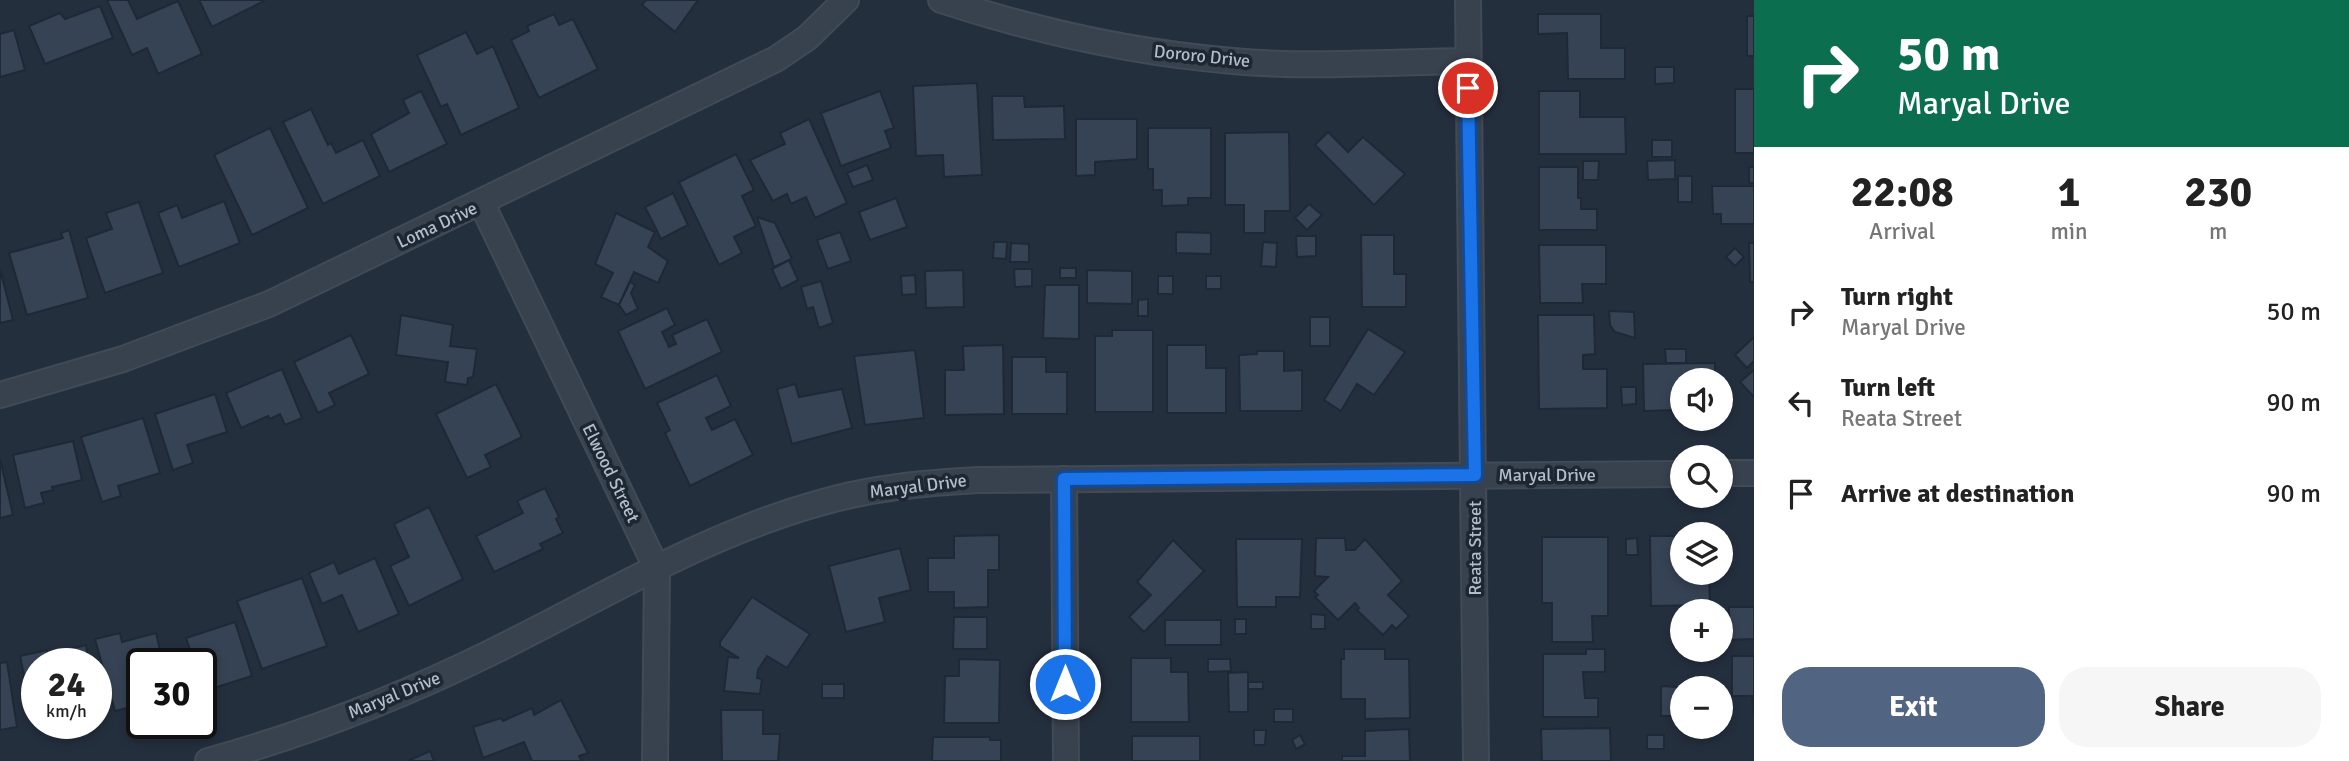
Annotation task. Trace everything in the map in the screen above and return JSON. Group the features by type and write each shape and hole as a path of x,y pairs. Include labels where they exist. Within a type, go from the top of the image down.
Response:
{"street":[{"name":"Loma Drive","path":"0,395 66,378 201,332 280,299 482,204 776,59 807,38 846,0"},
{"name":"Dororo Drive","path":"941,0 1067,36 1184,56 1282,64 1468,61"},
{"name":"Reata Street","path":"1468,0 1476,761"},
{"name":"Elwood Street","path":"482,204 657,569 655,761"},
{"path":"1733,473 1754,473"},
{"name":"Maryal Drive","path":"208,761 275,741 440,677 657,569 754,526 839,497 950,481 1670,474"},
{"path":"1064,479 1066,761"}],"building":[{"path":"107,0 128,0 137,19 178,1 202,54 158,74 147,48 132,55"},
{"path":"199,0 264,0 264,1 212,27"},
{"path":"646,0 698,0 675,32 642,5"},
{"path":"100,6 113,38 45,64 29,26 60,13 65,19"},
{"path":"554,14 559,25 573,19 598,69 539,98 511,40 529,31 527,26"},
{"path":"1538,14 1601,14 1601,48 1625,48 1625,79 1568,79 1567,33 1538,34"},
{"path":"1747,16 1754,16 1754,56 1747,56"},
{"path":"14,30 25,70 0,77 0,34"},
{"path":"466,32 477,54 493,46 519,108 461,135 447,104 441,107 417,55"},
{"path":"1655,67 1674,67 1674,83 1655,84"},
{"path":"977,83 982,175 944,177 943,155 916,156 913,86"},
{"path":"1735,89 1754,89 1754,153 1735,153"},
{"path":"421,91 447,144 389,172 371,134 409,113 403,100"},
{"path":"880,91 894,128 885,131 891,148 841,166 821,113"},
{"path":"1539,91 1580,91 1580,117 1625,117 1626,154 1539,154"},
{"path":"992,96 1024,96 1025,107 1064,106 1065,139 993,140"},
{"path":"311,109 328,145 331,143 336,153 363,140 380,176 323,204 283,122"},
{"path":"809,119 847,203 815,218 806,197 791,204 787,194 773,201 750,160 785,144 780,133"},
{"path":"1076,119 1137,119 1137,159 1095,162 1095,175 1076,176"},
{"path":"270,128 308,208 252,235 214,155"},
{"path":"1148,128 1211,128 1211,198 1188,198 1188,205 1162,206 1162,190 1153,190 1153,169 1148,169"},
{"path":"1289,132 1290,211 1265,211 1265,233 1244,233 1244,205 1225,205 1225,133"},
{"path":"1328,132 1348,152 1363,137 1405,174 1374,205 1315,145"},
{"path":"1652,140 1672,140 1672,157 1652,157"},
{"path":"736,154 754,190 742,196 756,226 734,237 742,253 719,265 679,182"},
{"path":"1675,160 1675,179 1648,180 1647,161"},
{"path":"1583,161 1599,161 1598,180 1583,180"},
{"path":"867,165 873,180 853,187 847,173"},
{"path":"1539,167 1578,167 1578,198 1581,198 1581,209 1597,209 1597,230 1539,230"},
{"path":"1749,167 1754,167 1754,183 1749,183"},
{"path":"1678,176 1692,176 1692,202 1678,202"},
{"path":"1712,186 1754,186 1754,224 1721,224 1721,214 1713,214"},
{"path":"673,193 688,225 661,239 645,207"},
{"path":"896,198 907,227 870,240 859,212"},
{"path":"224,201 240,243 179,267 158,213 177,205 182,218"},
{"path":"139,202 163,273 105,293 86,238 112,229 106,213"},
{"path":"1309,204 1322,215 1307,230 1295,218"},
{"path":"616,213 655,232 648,247 668,261 658,283 634,272 619,305 601,297 613,273 595,264"},
{"path":"757,217 775,223 792,259 774,267"},
{"path":"69,230 88,298 27,315 9,253 63,238 61,233"},
{"path":"840,232 851,261 828,269 817,240"},
{"path":"1176,232 1211,233 1211,254 1176,253"},
{"path":"1361,235 1394,235 1394,274 1406,274 1406,307 1362,307"},
{"path":"1296,236 1316,236 1316,256 1297,257"},
{"path":"994,242 1007,242 1006,259 993,258"},
{"path":"1263,242 1277,243 1276,267 1261,266"},
{"path":"1011,243 1029,244 1029,262 1010,262"},
{"path":"1749,243 1754,243 1754,282 1750,282"},
{"path":"1539,245 1606,245 1606,284 1582,284 1583,303 1540,303"},
{"path":"1735,248 1744,257 1735,266 1726,257"},
{"path":"789,260 798,280 781,289 772,269"},
{"path":"1060,268 1076,268 1076,278 1060,278"},
{"path":"0,269 13,320 0,323"},
{"path":"1014,269 1032,269 1032,286 1015,287"},
{"path":"963,270 964,307 926,308 925,271"},
{"path":"1087,270 1132,271 1132,304 1087,303"},
{"path":"915,275 916,294 902,295 901,276"},
{"path":"1158,276 1173,276 1173,294 1158,294"},
{"path":"1206,276 1221,276 1221,289 1206,289"},
{"path":"821,281 833,323 819,328 813,307 807,309 801,287"},
{"path":"630,282 635,285 631,293 638,309 626,315 619,305"},
{"path":"1045,285 1079,285 1079,339 1043,338"},
{"path":"1148,299 1148,316 1138,316 1138,300"},
{"path":"667,308 675,325 662,332 669,347 676,344 672,335 707,319 722,352 645,389 618,331"},
{"path":"1609,311 1634,312 1635,338 1615,332 1610,325"},
{"path":"401,315 453,325 450,346 477,349 473,377 468,378 467,385 445,382 448,362 396,355"},
{"path":"1538,315 1594,315 1595,354 1583,355 1583,369 1607,369 1607,408 1539,409"},
{"path":"1310,317 1330,317 1330,346 1310,346"},
{"path":"1368,329 1405,352 1374,395 1357,384 1341,411 1324,400"},
{"path":"1112,330 1153,330 1153,412 1095,412 1095,336 1112,336"},
{"path":"351,335 369,374 329,393 335,405 318,413 294,362"},
{"path":"1754,337 1754,361 1747,368 1735,355"},
{"path":"1003,345 1004,414 945,415 945,370 964,370 963,346"},
{"path":"1167,345 1206,345 1206,368 1226,368 1226,413 1167,413"},
{"path":"1665,349 1686,349 1686,363 1666,363"},
{"path":"915,350 924,418 865,425 854,356"},
{"path":"1257,351 1284,351 1284,371 1302,370 1302,411 1240,411 1239,355 1257,354"},
{"path":"1012,357 1046,357 1046,372 1067,372 1067,414 1012,414"},
{"path":"1715,363 1715,368 1670,368 1670,410 1644,411 1643,364"},
{"path":"282,369 302,418 285,425 280,414 270,419 268,416 241,428 226,393"},
{"path":"1754,370 1754,397 1740,382"},
{"path":"717,375 731,406 706,418 712,430 735,419 753,455 690,486 665,433 670,430 657,403"},
{"path":"496,384 522,437 485,455 491,467 467,478 436,414"},
{"path":"795,384 799,397 842,389 852,428 792,444 777,389"},
{"path":"1621,387 1636,387 1636,404 1622,405"},
{"path":"215,394 227,432 187,445 193,463 173,470 155,414"},
{"path":"143,418 160,473 118,486 121,496 102,502 81,437"},
{"path":"73,441 82,480 52,487 53,490 41,493 44,503 25,508 13,455"},
{"path":"0,459 13,515 0,518"},
{"path":"545,488 559,517 556,519 563,533 540,544 543,549 494,572 476,536 523,513 517,501"},
{"path":"429,507 463,579 409,606 390,566 409,557 394,524"},
{"path":"999,535 999,570 988,570 988,607 954,608 954,592 928,592 928,558 954,558 954,536"},
{"path":"1650,536 1670,536 1670,585 1709,585 1710,599 1670,599 1670,606 1651,606"},
{"path":"1542,537 1608,537 1608,616 1592,616 1593,642 1552,642 1552,603 1542,603"},
{"path":"1316,538 1345,538 1346,550 1355,550 1365,539 1402,581 1388,595 1409,616 1396,629 1392,625 1383,635 1357,610 1359,608 1355,603 1338,620 1315,597 1318,595 1314,591 1328,577 1315,576"},
{"path":"1637,538 1638,555 1626,555 1626,539"},
{"path":"1236,539 1302,539 1300,597 1276,597 1276,607 1237,607"},
{"path":"1173,540 1204,571 1144,632 1129,617 1151,595 1137,582"},
{"path":"900,548 911,590 879,598 885,622 846,632 829,566"},
{"path":"375,558 399,614 358,632 342,595 322,604 309,573 334,562 339,574"},
{"path":"302,578 327,646 262,669 237,601"},
{"path":"752,597 810,634 787,668 767,656 758,670 757,678 762,679 760,694 724,691 728,657 739,658 720,646 720,642"},
{"path":"1733,607 1754,607 1754,639 1733,640"},
{"path":"1311,614 1325,615 1325,629 1311,629"},
{"path":"954,617 987,617 987,649 953,649"},
{"path":"1235,619 1246,619 1246,634 1235,634"},
{"path":"1165,620 1221,620 1221,645 1165,645"},
{"path":"235,622 252,676 217,687 217,648 189,648 186,638"},
{"path":"120,633 122,642 156,633 160,648 126,648 126,708 115,711 112,700 112,648 98,648 95,639"},
{"path":"1344,649 1385,649 1385,659 1409,659 1410,718 1365,719 1365,699 1341,699 1341,659 1344,659"},
{"path":"1586,649 1605,649 1605,672 1583,672 1585,698 1598,698 1598,717 1543,717 1543,654 1586,654"},
{"path":"1733,656 1754,656 1754,715 1752,696 1733,696"},
{"path":"1131,658 1171,658 1171,672 1188,672 1189,722 1131,722"},
{"path":"959,659 1000,660 999,723 944,723 945,676 959,676"},
{"path":"1208,659 1230,659 1231,671 1208,672"},
{"path":"7,662 17,727 0,730 0,663"},
{"path":"1248,672 1248,712 1229,712 1228,673"},
{"path":"1248,682 1263,682 1263,689 1248,689"},
{"path":"822,684 844,684 844,698 822,698"},
{"path":"1661,686 1670,687 1670,716 1661,716"},
{"path":"561,700 588,753 579,756 582,761 532,761 524,742 483,758 473,727 501,718 503,721 532,708 534,715"},
{"path":"1274,709 1293,709 1293,722 1274,722"},
{"path":"721,710 763,710 763,734 780,734 778,761 722,761"},
{"path":"1610,728 1611,761 1542,761 1541,729"},
{"path":"1409,729 1410,761 1342,761 1342,756 1365,756 1365,731"},
{"path":"1254,730 1266,730 1265,745 1254,745"},
{"path":"1300,735 1305,744 1296,749 1292,740"},
{"path":"1647,735 1664,735 1664,749 1647,749"},
{"path":"1132,736 1200,736 1200,761 1132,761"},
{"path":"933,737 990,737 990,740 1001,740 1001,761 932,761"},
{"path":"430,751 434,761 408,761"}],"route":[{"path":"1065,684 1064,479 1475,475 1468,88"}]}
